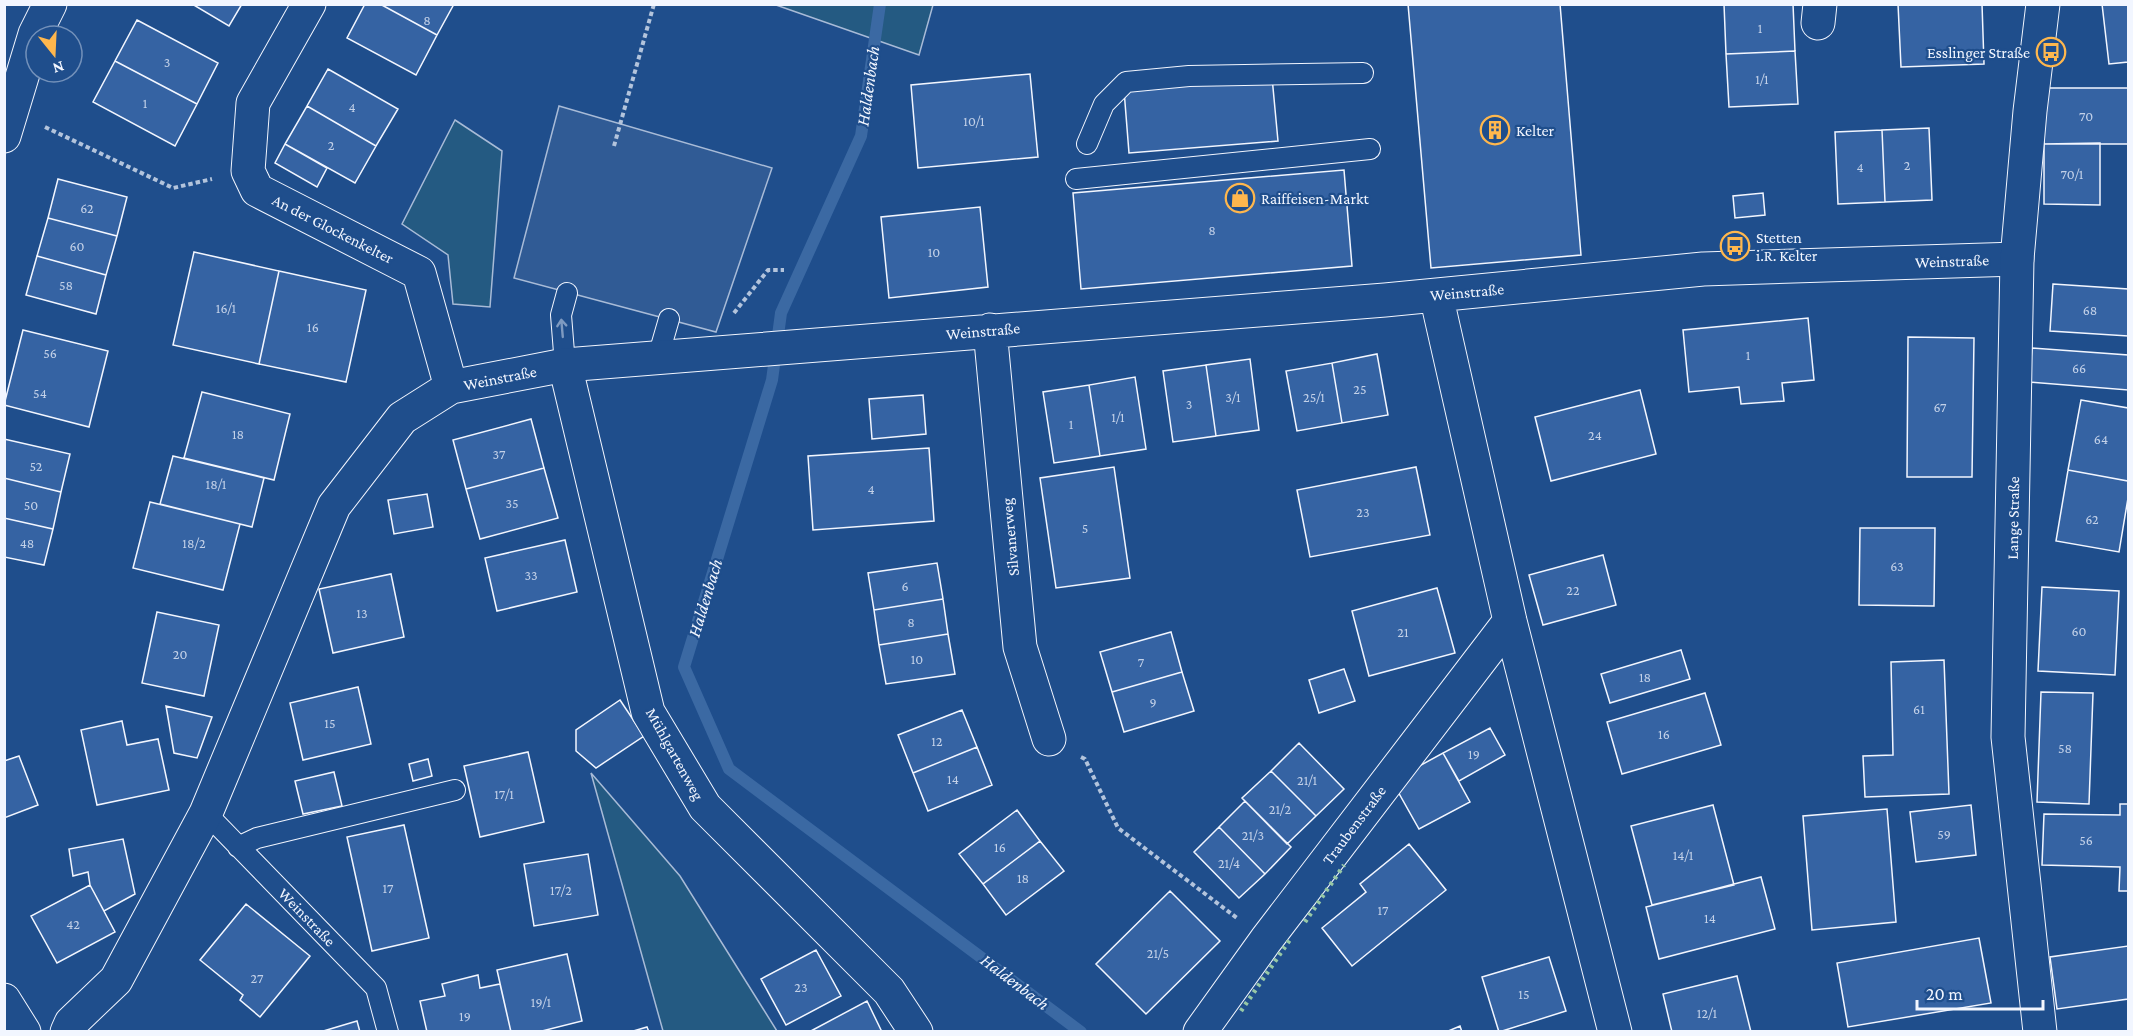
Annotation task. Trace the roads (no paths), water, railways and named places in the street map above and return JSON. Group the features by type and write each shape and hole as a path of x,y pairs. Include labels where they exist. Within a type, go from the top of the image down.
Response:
{"street":[{"path":"8,124 35,34 50,4"},
{"name":"An der Glockenkelter","path":"309,4 253,103 248,171 257,190 419,273 451,387"},
{"name":"Lange Straße","path":"2040,1032 2008,737 2017,259 2030,111 2043,4"},
{"name":"Weinstraße","path":"67,1032 71,1023 116,980 206,813 334,506 402,418 451,387 565,365 1436,295 1703,269 2017,259"},
{"path":"1436,295 1510,621 1615,1032"},
{"name":"Silvanerweg","path":"990,330 1020,646 1049,739"},
{"name":"Mühlgartenweg","path":"565,365 648,712 705,807 889,991 916,1032"},
{"name":"Traubenstraße","path":"1200,1032 1266,940 1510,621"},
{"path":"4,1000 24,1032"}],"lane":[{"path":"1087,144 1104,104 1126,82 1189,76 1363,73"},
{"path":"1076,179 1370,149"},
{"path":"565,365 561,315 567,292"},
{"path":"658,357 669,320"},
{"path":"238,847 257,838 455,789"},
{"name":"Weinstraße","path":"206,813 376,988 388,1032"}],"waterway":[{"name":"Haldenbach","path":"880,4 861,136 781,313 772,380 684,667 729,769 1081,1032"}],"place":[{"name":"Esslinger Straße","path":"2051,52"},
{"name":"Kelter","path":"1495,130"},
{"name":"Raiffeisen-Markt","path":"1240,198"},
{"name":"Stetten i.R. Kelter","path":"1735,246"}]}
